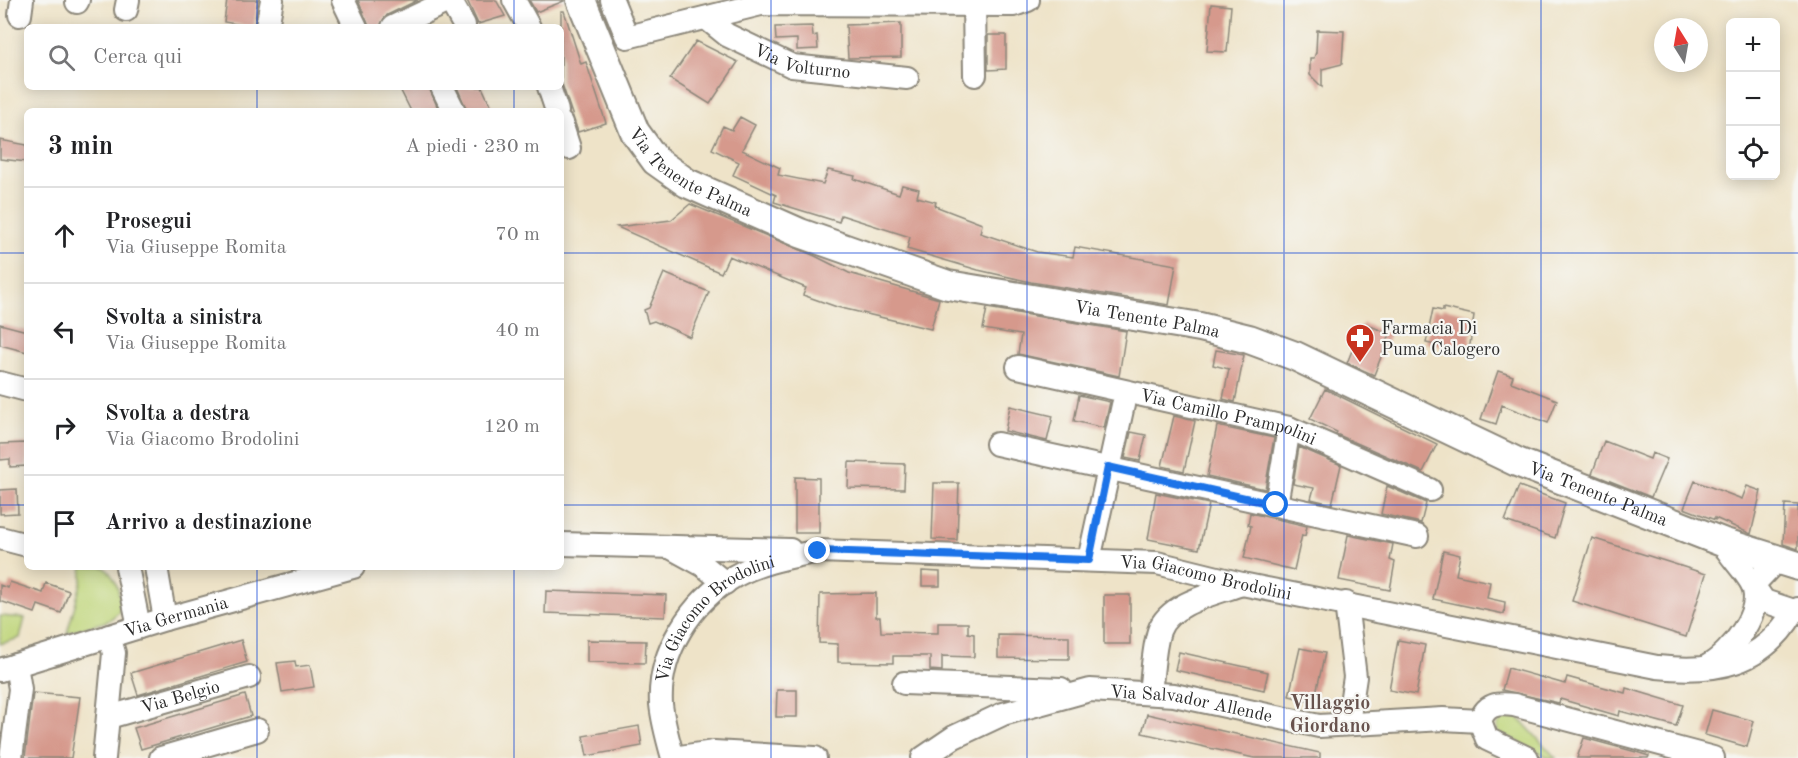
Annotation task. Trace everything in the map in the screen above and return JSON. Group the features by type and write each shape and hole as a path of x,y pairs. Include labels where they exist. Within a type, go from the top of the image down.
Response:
{"main road":[{"name":"Via Tenente Palma","path":"581,0 635,132 656,161 687,183 800,233 948,285 1200,327 1249,339 1295,356 1517,462 1722,542 1788,563"}],"street":[{"path":"268,24 272,0"},
{"path":"343,0 355,24"},
{"path":"404,18 450,0 463,24"},
{"path":"514,0 527,24"},
{"path":"612,0 627,37 761,4 784,1 974,2 1014,5 1028,0"},
{"path":"974,2 975,75"},
{"name":"Via Volturno","path":"706,18 727,35 792,66 907,78"},
{"path":"444,90 452,108"},
{"path":"550,90 556,108"},
{"path":"564,132 569,148"},
{"name":"Via Camillo Prampolini","path":"1018,367 1289,428 1430,490"},
{"path":"0,383 24,389"},
{"path":"1089,560 1108,467 1124,405"},
{"path":"1276,505 1289,428"},
{"path":"997,444 1417,536"},
{"path":"0,538 24,544"},
{"path":"1722,542 1731,558 1764,601 1796,610"},
{"path":"564,544 818,551"},
{"path":"668,546 730,580 736,548"},
{"name":"Via Giacomo Brodolini","path":"673,758 661,703 663,672 678,632 703,600 730,580 780,558 818,551 1157,563 1242,584 1657,667 1705,668 1733,663 1760,651 1779,633 1796,610"},
{"path":"1753,585 1788,563"},
{"path":"128,570 139,627"},
{"path":"157,570 165,619"},
{"name":"Via Germania","path":"8,667 165,619 342,570"},
{"path":"1150,692 1159,631 1168,616 1188,605 1242,584"},
{"path":"1705,668 1727,653 1744,631 1752,609 1753,585"},
{"path":"1346,603 1355,677 1348,723"},
{"path":"104,758 110,717 114,653 109,636"},
{"path":"8,667 20,689 11,758"},
{"name":"Via Belgio","path":"110,717 249,677"},
{"path":"903,683 1090,690"},
{"name":"Via Salvador Allende","path":"923,758 954,737 1003,714 1090,690 1150,692 1319,726 1443,719 1480,721"},
{"path":"1527,758 1487,739 1480,721 1485,711 1494,705 1514,705 1713,758"},
{"path":"160,758 257,730"},
{"path":"673,758 714,752 815,758"}],"green space":[{"path":"82,570 107,570 118,587 119,612 108,621 67,633 82,580"},
{"path":"0,616 25,618 20,638 0,644"},
{"path":"1505,714 1515,714 1556,758 1550,758 1498,732 1497,725"}],"building":[{"path":"227,0 258,0 254,24 224,22"},
{"path":"358,0 418,0 387,15 382,24 368,24"},
{"path":"467,0 496,0 505,16 478,24"},
{"path":"529,0 564,0 564,1 536,12"},
{"path":"1211,4 1231,6 1227,52 1207,51"},
{"path":"561,11 564,11 581,64 586,62 606,123 578,132 564,90 564,24 561,24"},
{"path":"901,23 901,57 848,58 846,25"},
{"path":"812,26 813,36 817,35 818,49 797,50 797,39 776,40 775,27"},
{"path":"1317,30 1344,31 1342,64 1322,69 1322,87 1310,75 1310,58 1314,58 1316,52"},
{"path":"988,35 1006,35 1006,69 988,70"},
{"path":"696,41 738,62 710,104 670,79"},
{"path":"400,90 430,90 438,108 410,108"},
{"path":"458,90 483,90 492,108 466,108"},
{"path":"740,117 755,125 742,150 780,168 778,175 823,184 828,170 855,176 854,179 899,194 902,185 919,189 917,197 936,202 935,206 982,224 980,233 1037,252 1073,257 1075,247 1176,265 1169,305 1031,282 978,270 907,249 910,237 841,215 839,222 774,202 776,195 733,175 739,162 712,149 723,126 732,130"},
{"path":"0,140 24,144 24,162 0,159"},
{"path":"690,204 815,256 849,273 939,299 931,329 837,307 803,295 806,288 729,256 721,273 617,227 671,220"},
{"path":"664,273 709,292 690,337 654,321 648,323 644,310 649,308"},
{"path":"987,308 1126,331 1119,376 1018,354 1021,335 983,329"},
{"path":"1443,308 1474,315 1469,352 1426,343 1433,309 1443,311"},
{"path":"1363,323 1390,334 1374,375 1347,363"},
{"path":"0,324 24,330 24,351 0,345"},
{"path":"1216,350 1244,355 1235,402 1223,399 1229,369 1213,365"},
{"path":"1498,371 1513,376 1511,382 1557,400 1548,423 1502,405 1496,424 1481,419"},
{"path":"1325,389 1437,444 1423,472 1336,434 1337,432 1310,419"},
{"path":"1079,395 1110,402 1104,428 1074,421"},
{"path":"1010,406 1053,416 1047,441 1005,431"},
{"path":"1174,416 1195,421 1184,471 1162,466"},
{"path":"1217,426 1274,438 1265,489 1207,476"},
{"path":"1131,432 1146,435 1140,461 1125,458"},
{"path":"1604,441 1650,459 1652,453 1667,459 1651,497 1592,474"},
{"path":"24,443 24,466 10,467 10,459 0,460 0,444"},
{"path":"1299,447 1341,465 1332,504 1311,499 1314,488 1293,484"},
{"path":"849,462 905,464 904,489 848,488"},
{"path":"795,477 819,478 819,533 795,533"},
{"path":"1695,481 1742,499 1747,486 1761,491 1751,534 1715,518 1715,520 1684,508"},
{"path":"934,483 959,483 957,540 932,539"},
{"path":"1387,486 1426,503 1421,523 1381,514"},
{"path":"1519,486 1565,503 1555,538 1505,521"},
{"path":"17,489 18,513 0,514 0,490"},
{"path":"1156,493 1209,504 1199,549 1148,539"},
{"path":"1785,504 1798,505 1798,549 1783,544"},
{"path":"1250,513 1307,526 1305,536 1302,535 1294,570 1244,558 1251,526 1248,525"},
{"path":"1348,535 1393,544 1390,560 1395,562 1390,590 1339,580"},
{"path":"1592,538 1706,574 1686,637 1572,601"},
{"path":"1443,551 1460,555 1456,575 1490,582 1487,598 1505,602 1504,614 1433,599"},
{"path":"922,571 940,572 940,586 922,586"},
{"path":"10,582 43,593 46,583 69,591 61,613 38,605 35,613 0,601 0,585 8,588"},
{"path":"546,591 666,595 665,617 545,613"},
{"path":"876,593 876,617 880,617 881,632 938,633 938,623 968,623 968,633 974,634 974,657 942,656 942,671 930,670 930,656 893,656 893,663 838,662 838,644 819,643 820,594"},
{"path":"1104,595 1130,595 1130,644 1104,644"},
{"path":"998,635 1069,636 1069,659 998,658"},
{"path":"241,640 247,662 138,695 131,673"},
{"path":"587,640 646,641 645,663 587,662"},
{"path":"1398,640 1425,645 1416,695 1389,690"},
{"path":"1300,648 1325,653 1314,702 1289,696"},
{"path":"1179,652 1268,672 1264,690 1175,670"},
{"path":"295,661 296,667 310,665 314,687 282,692 277,663"},
{"path":"1508,668 1565,684 1567,677 1625,693 1626,688 1683,705 1676,726 1620,711 1619,716 1560,699 1559,703 1502,690"},
{"path":"777,690 797,690 797,717 776,717"},
{"path":"33,693 80,697 71,758 25,758"},
{"path":"245,695 251,716 141,749 134,728"},
{"path":"1712,710 1754,721 1747,747 1705,735"},
{"path":"1147,714 1320,753 1320,758 1254,758 1142,733"},
{"path":"639,726 642,746 587,756 583,736"},
{"path":"1584,738 1649,756 1648,758 1577,758"}],"place":[{"name":"Farmacia Di Puma Calogero","path":"1360,364"}],"district":[{"name":"Villaggio Giordano","path":"1330,714"}],"route":[{"path":"818,551 1089,560 1108,467 1276,505"}]}
